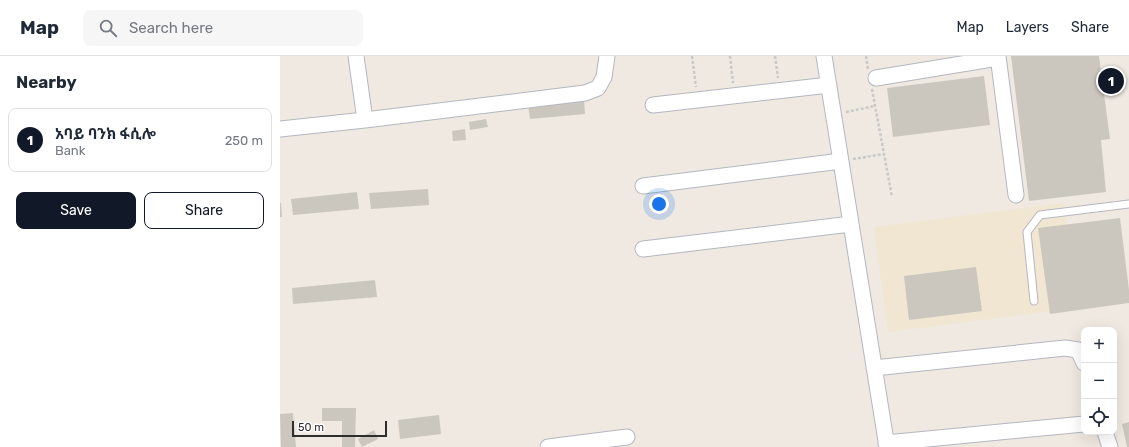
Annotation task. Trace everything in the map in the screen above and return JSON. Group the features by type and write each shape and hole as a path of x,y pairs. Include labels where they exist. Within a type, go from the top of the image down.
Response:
{"street":[{"path":"356,56 365,120"},
{"path":"280,129 365,120 585,92 598,88 604,77 607,56"},
{"path":"824,56 887,445 1081,424"},
{"path":"872,78 998,57 1016,195"},
{"path":"653,105 828,85"},
{"path":"643,186 841,161"},
{"path":"643,248 851,224"},
{"path":"874,368 1065,348 1078,350 1081,356"},
{"path":"1106,435 1110,447"},
{"path":"548,447 627,437"}],"lane":[{"path":"1034,301 1027,232 1040,215 1129,204"}],"path":[{"path":"692,56 698,100"},
{"path":"730,56 735,96"},
{"path":"775,56 780,90"},
{"path":"866,56 872,78 875,106 892,197"},
{"path":"833,114 875,106"},
{"path":"841,161 884,154"}],"shaded area":[{"path":"1064,203 1078,308 888,332 874,227"}],"building":[{"path":"1011,56 1099,56 1110,139 1101,140 1106,192 1029,201"},
{"path":"984,76 990,125 893,137 887,88"},
{"path":"584,99 585,114 530,119 528,104"},
{"path":"486,119 488,127 470,130 469,122"},
{"path":"465,129 466,140 453,141 452,131"},
{"path":"428,189 429,205 371,209 369,193"},
{"path":"357,192 359,209 293,215 291,199"},
{"path":"281,203 282,217 280,217"},
{"path":"1120,218 1129,290 1129,303 1050,314 1038,228"},
{"path":"976,267 982,311 909,320 904,276"},
{"path":"375,280 377,297 293,304 292,288"},
{"path":"322,408 356,408 355,447 342,447 342,421 322,421"},
{"path":"293,413 296,447 281,447 280,414"},
{"path":"439,415 441,434 400,439 398,420"},
{"path":"1129,422 1129,447 1127,447 1122,424"},
{"path":"374,430 378,439 362,447 358,439"}],"place":[{"name":"አባይ ባንክ ፋሲሎ","path":"1111,81"}]}
